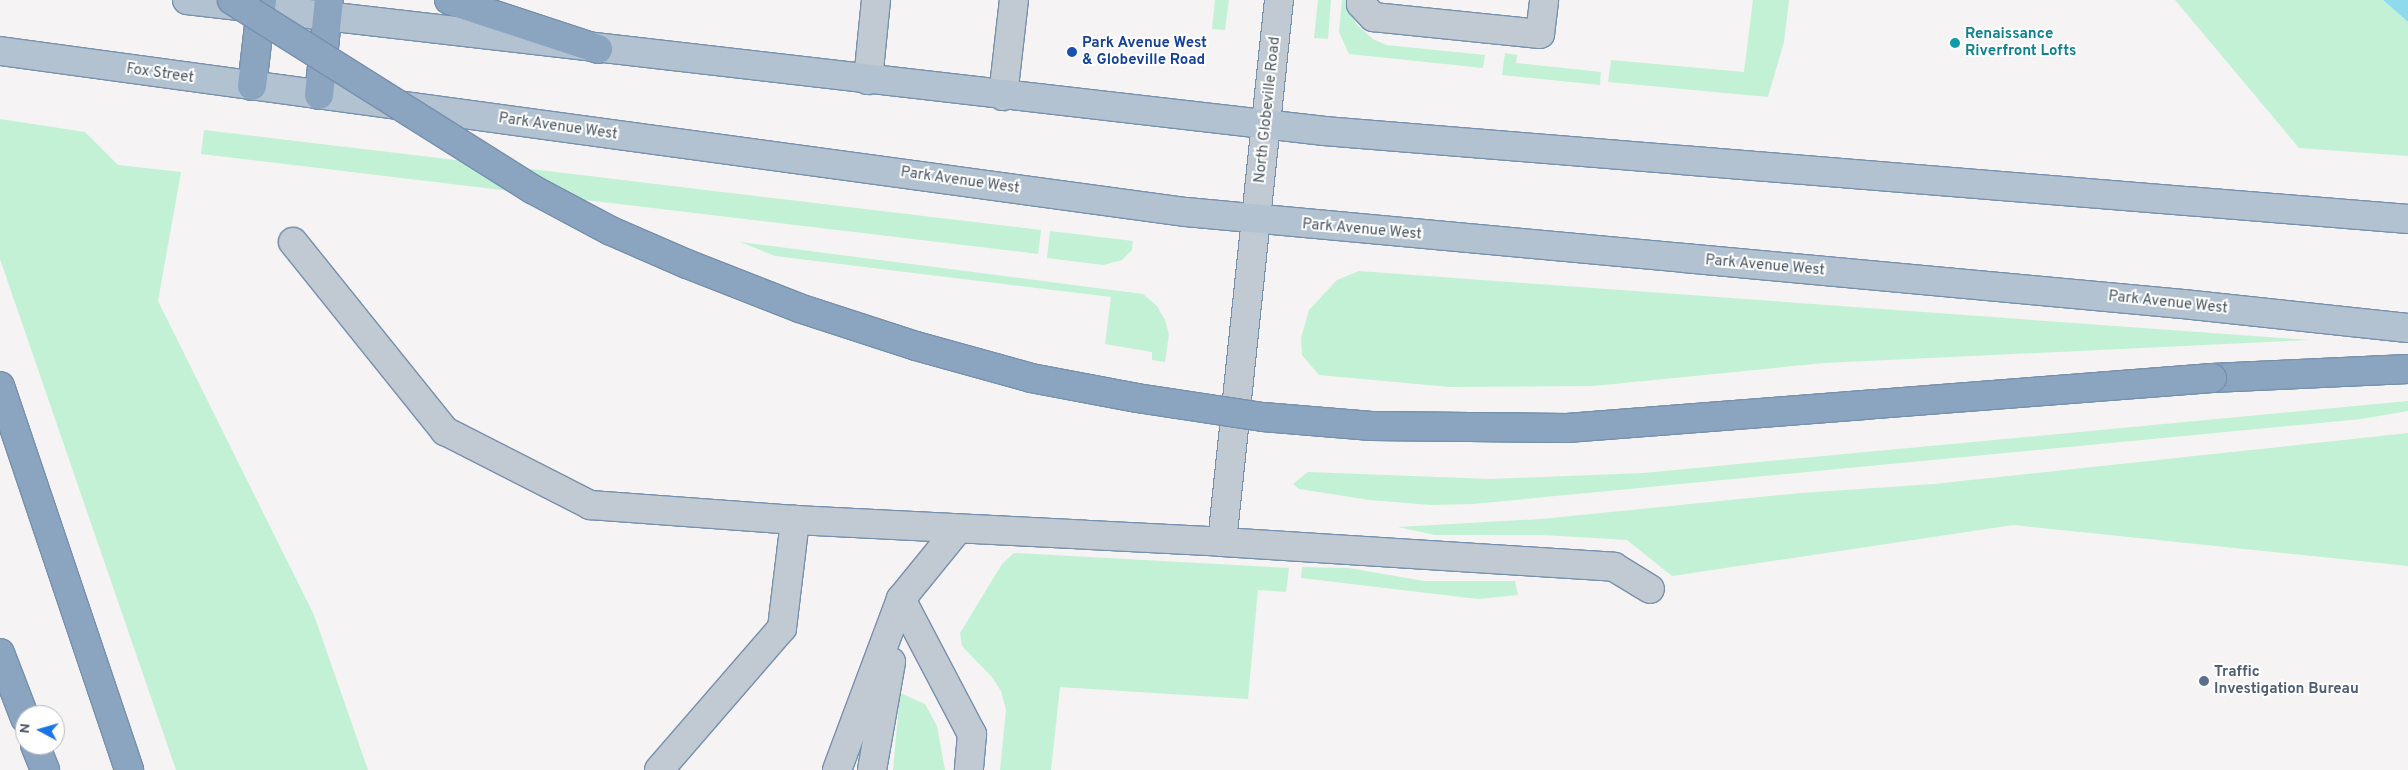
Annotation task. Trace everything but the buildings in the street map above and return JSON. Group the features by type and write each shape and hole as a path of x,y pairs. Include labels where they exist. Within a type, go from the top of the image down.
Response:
{"highway":[{"path":"232,0 532,189 611,231 670,257 799,308 916,346 1031,378 1137,398 1263,417 1372,426 1567,428 2212,378 2408,369"},
{"path":"449,0 598,49"},
{"path":"252,86 261,5"},
{"path":"319,95 328,9"},
{"path":"0,386 128,770"},
{"path":"0,653 20,705"},
{"path":"40,755 45,770"}],"main road":[{"path":"187,0 328,9 598,49 1266,125 2408,219"},
{"name":"Fox Street","path":"0,51 319,95"},
{"name":"Park Avenue West","path":"319,95 1256,220 2183,304 2408,328"}],"street":[{"path":"868,80 876,0"},
{"path":"1003,96 1014,0"},
{"name":"North Globeville Road","path":"1222,542 1279,0"},
{"path":"1361,0 1361,4 1373,16 1540,34 1544,0"},
{"path":"293,242 445,431 590,505 957,530 1222,542 1614,568 1650,589"},
{"path":"659,770 782,628 795,520"},
{"path":"838,770 901,599 957,530"},
{"path":"872,770 901,599"},
{"path":"901,599 972,734 969,770"}],"green space":[{"path":"1215,0 1229,0 1225,30 1212,29"},
{"path":"1318,0 1331,0 1328,39 1314,38"},
{"path":"1342,0 1348,0 1356,24 1373,39 1386,45 1485,55 1483,68 1349,54 1339,32"},
{"path":"1753,0 1789,0 1784,42 1768,97 1608,82 1611,60 1744,72"},
{"path":"2175,0 2383,0 2408,22 2408,156 2299,148"},
{"path":"1505,53 1517,55 1516,63 1601,72 1600,85 1502,75"},
{"path":"0,119 85,132 118,165 181,172 158,301 314,615 368,770 176,770 0,259"},
{"path":"204,130 1041,230 1038,254 201,154"},
{"path":"1050,231 1133,241 1132,250 1122,260 1103,265 1047,258"},
{"path":"740,242 1143,294 1157,306 1165,320 1169,334 1165,362 1152,360 1152,352 1105,344 1111,297 775,256"},
{"path":"1359,271 2309,340 1824,363 1593,386 1450,387 1319,375 1302,355 1301,338 1309,310 1337,280"},
{"path":"2408,401 2408,411 2361,419 1473,504 1431,505 1370,500 1299,489 1293,484 1308,472 1490,479 1643,473"},
{"path":"2408,433 2408,566 2013,525 1672,576 1627,540 1543,535 1435,535 1398,527 1541,519 1801,493 1934,484"},
{"path":"1014,553 1289,568 1286,592 1258,590 1248,699 1060,687 1051,770 1000,770 1006,710 1001,691 992,677 962,646 960,633 1002,564"},
{"path":"1302,567 1349,568 1424,581 1515,581 1518,595 1478,599 1301,578"},
{"path":"900,693 925,704 937,726 945,770 893,770"}],"water":[{"path":"2383,0 2408,0 2408,22"}],"place":[{"name":"Renaissance Riverfront Lofts","path":"1955,43"},
{"name":"Park Avenue West & Globeville Road","path":"1072,52"},
{"name":"Traffic Investigation Bureau","path":"2204,681"}]}
